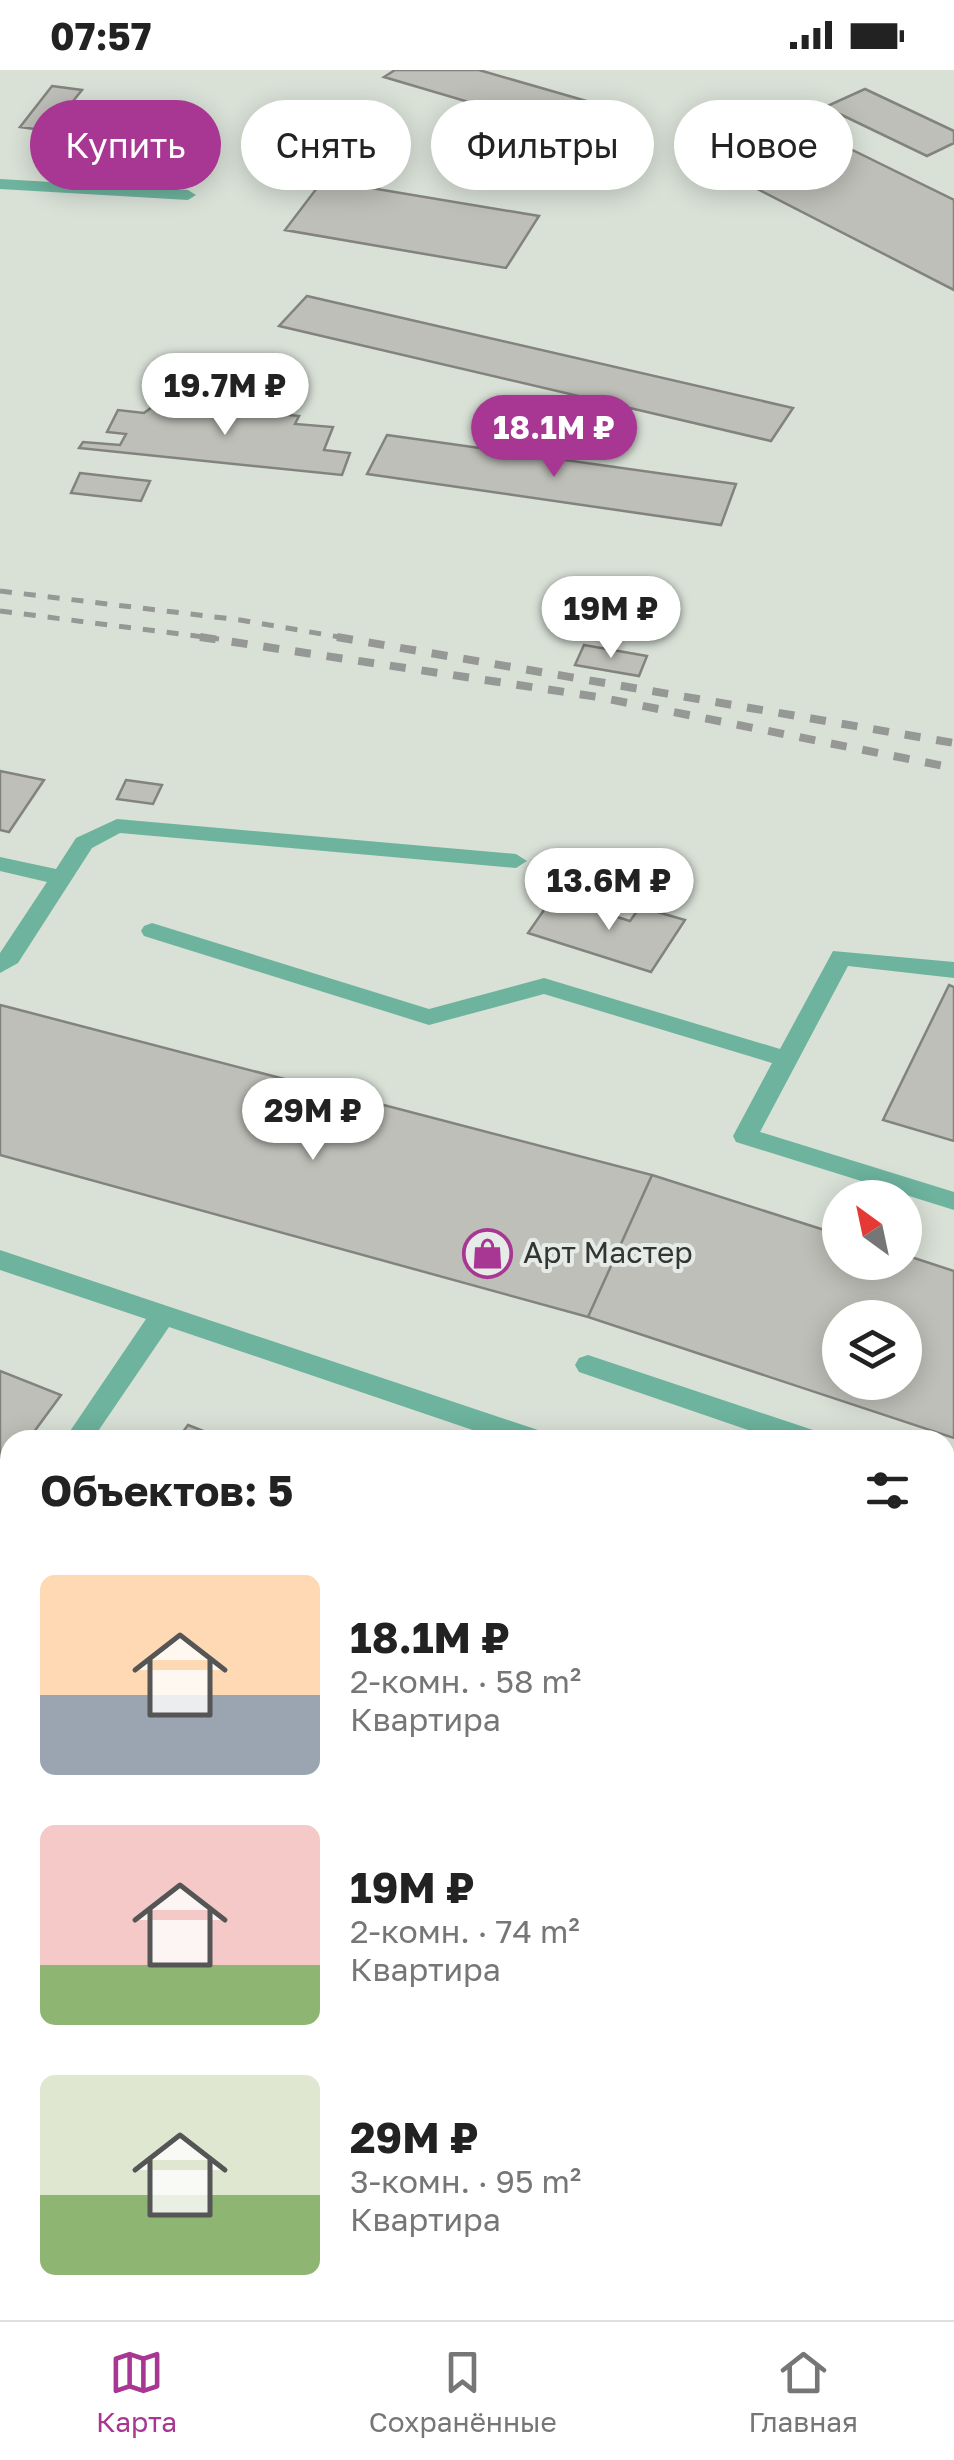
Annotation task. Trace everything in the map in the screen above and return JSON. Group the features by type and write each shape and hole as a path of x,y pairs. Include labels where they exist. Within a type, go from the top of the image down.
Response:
{"lane":[{"path":"0,184 188,194"},
{"path":"0,965 10,957 92,835 117,826 516,860"},
{"path":"0,864 61,878"},
{"path":"152,931 429,1017 544,986 786,1060"},
{"path":"954,970 841,957 745,1136 954,1201"},
{"path":"0,1260 504,1430"},
{"path":"84,1430 163,1315"},
{"path":"588,1365 780,1430"}],"shaded area":[{"path":"0,70 954,70 954,1430 0,1430"}],"building":[{"path":"395,70 479,70 583,100 462,100 384,77"},
{"path":"52,86 82,90 74,100 41,100"},
{"path":"865,89 954,131 954,143 927,156 853,120 853,100 841,100"},
{"path":"30,114 30,128 20,127"},
{"path":"853,150 954,200 954,290 759,190 853,190"},
{"path":"315,190 383,190 539,216 506,268 285,230"},
{"path":"307,296 793,408 771,441 279,326"},
{"path":"159,402 299,416 295,424 333,427 324,450 350,453 342,475 79,448 83,442 120,445 126,434 107,432 118,410 144,413"},
{"path":"387,435 736,484 721,525 367,474"},
{"path":"80,473 150,481 141,501 71,493"},
{"path":"584,645 647,656 639,676 575,665"},
{"path":"0,771 44,780 9,832 0,830"},
{"path":"126,780 162,785 153,804 117,799"},
{"path":"553,897 630,921 640,907 685,920 651,972 528,933"},
{"path":"949,985 954,987 954,1141 883,1120"},
{"path":"0,1005 652,1175 588,1317 0,1155"},
{"path":"652,1175 822,1229 822,1280 922,1280 922,1261 954,1271 954,1430 930,1430 839,1400 922,1400 922,1300 822,1300 822,1394 588,1317"},
{"path":"0,1371 61,1395 35,1430 0,1430"}],"railway":[{"path":"0,591 240,620 351,639"},
{"path":"0,611 219,639"},
{"path":"200,637 598,697 954,768"},
{"path":"337,637 954,743"}],"place":[{"name":"Арт Мастер","path":"488,1253"}]}
